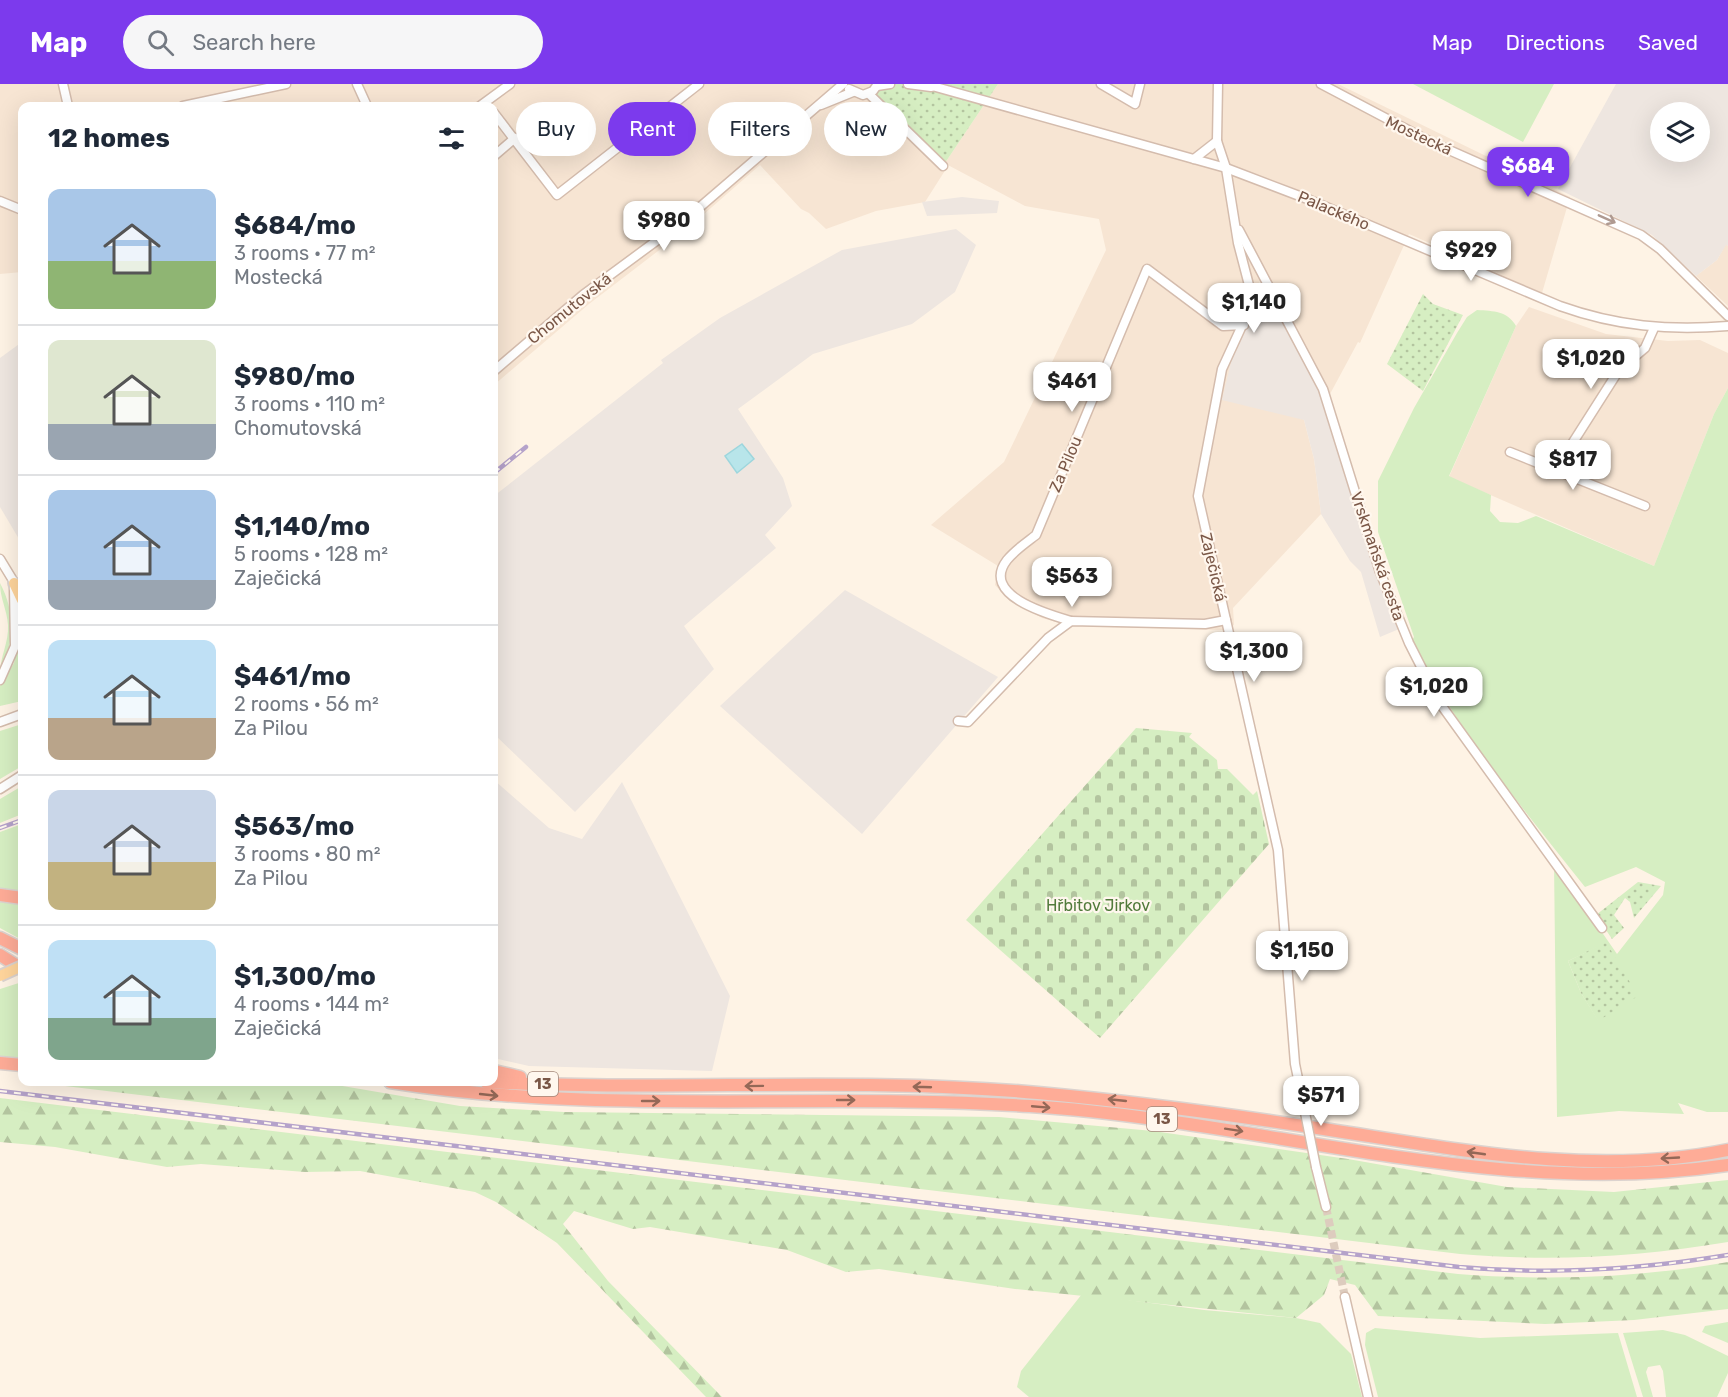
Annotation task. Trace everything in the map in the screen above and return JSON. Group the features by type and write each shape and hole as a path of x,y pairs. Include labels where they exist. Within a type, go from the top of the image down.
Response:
{"highway":[{"path":"0,895 18,897"},
{"path":"0,938 18,947"},
{"path":"0,949 18,958"},
{"path":"0,956 18,965"},
{"path":"0,1063 18,1064"},
{"path":"498,1072 599,1087"},
{"name":"13","path":"498,1083 599,1087 812,1085 1034,1092 1175,1106 1481,1154 1560,1161 1680,1157 1728,1150"},
{"name":"13","path":"423,1086 513,1097 592,1101 924,1100 1033,1106 1174,1120 1480,1169 1559,1175 1651,1174 1728,1166"}],"main road":[{"path":"14,583 18,592"},
{"path":"0,976 18,969"}],"street":[{"path":"63,84 67,102"},
{"path":"202,102 286,84"},
{"path":"356,84 359,102"},
{"path":"356,84 365,102"},
{"path":"489,102 510,84"},
{"path":"498,118 557,195 699,84"},
{"name":"Chomutovská","path":"812,109 844,84 853,92"},
{"path":"890,84 878,85 869,94 944,166"},
{"name":"Palackého","path":"908,84 935,88"},
{"name":"Palackého","path":"925,84 1226,168 1310,200 1560,306 1620,324 1654,328 1728,326"},
{"path":"1101,84 1135,104 1140,84"},
{"name":"Zaječická","path":"1218,84 1217,141 1226,168 1234,222 1250,289 1251,306 1222,369 1198,496 1278,850 1295,1064 1326,1207"},
{"name":"Mostecká","path":"1325,85 1431,142 1641,235 1668,257 1728,316"},
{"name":"Chomutovská","path":"812,109 853,92 869,94"},
{"path":"498,153 515,138"},
{"path":"1194,159 1217,141"},
{"name":"Chomutovská","path":"498,368 583,295 686,219 758,156"},
{"path":"0,201 18,208"},
{"name":"Vrskmaňská cesta","path":"1234,222 1323,389 1380,572 1409,643 1439,702 1602,928"},
{"name":"Za Pilou","path":"1071,621 1051,615 1010,595 1003,584 1003,568 1008,560 1036,534 1148,269 1223,326 1244,325"},
{"path":"1556,470 1619,370 1645,348 1654,328"},
{"path":"1510,452 1645,506"},
{"path":"0,559 18,588"},
{"path":"0,680 15,646 14,583"},
{"path":"958,721 968,722 1048,638 1071,621 1205,624 1226,620"},
{"path":"0,722 18,715"},
{"path":"0,789 18,778"},
{"path":"1345,1297 1368,1397"}],"shaded area":[{"path":"0,84 882,84 896,102 824,102 824,156 908,156 908,117 945,163 998,84 1338,84 1570,197 1542,293 1409,234 1360,343 1358,342 1330,394 1263,270 1247,325 1232,358 1304,420 1314,459 1321,514 1233,608 1234,625 1223,630 1070,626 1042,618 1009,600 995,585 998,566 931,525 1004,462 1106,250 1099,219 1025,206 946,164 946,169 925,202 876,211 826,229 809,213 801,209 760,165 688,228 589,304 498,382 498,102 18,102 18,272 0,274"},
{"path":"1616,84 1728,84 1728,246 1726,245 1717,260 1696,276 1652,235 1558,189"},
{"path":"962,197 999,201 997,213 927,216 922,202"},
{"path":"956,229 976,245 955,292 912,324 813,354 738,409 783,478 792,506 765,535 776,548 684,626 714,669 575,812 498,738 498,493 663,363 661,360 720,318 842,250"},
{"path":"1726,244 1728,246 1728,306 1696,276 1717,260"},
{"path":"1265,288 1321,390 1399,629 1380,637 1361,572 1350,561 1321,514 1314,459 1304,420 1222,400 1232,358 1260,292"},
{"path":"1529,307 1606,334 1668,341 1700,340 1728,353 1728,388 1714,414 1654,566 1449,477 1516,326"},
{"path":"18,345 18,537 0,507 0,358"},
{"path":"845,590 998,677 862,834 720,706"},
{"path":"622,782 730,996 712,1071 529,1066 498,1059 498,783 549,828 582,839"}],"green space":[{"path":"882,84 998,84 945,163 908,129 908,102 879,102 873,96"},
{"path":"1413,84 1554,84 1523,142"},
{"path":"1423,294 1433,304 1463,315 1423,391 1387,364"},
{"path":"1477,310 1494,312 1508,317 1516,326 1449,476 1491,495 1490,511 1500,522 1518,523 1536,516 1654,566 1714,414 1728,388 1728,1112 1707,1112 1678,1103 1684,1114 1619,1111 1557,1117 1554,863 1617,954 1663,895 1665,882 1636,867 1585,887 1471,738 1411,642 1414,637 1378,532 1378,481 1414,408 1467,317","holes":["1606,943 1598,1020 1581,993 1568,961"]},
{"path":"0,583 9,606 11,628 8,650 0,673 8,625"},
{"path":"18,642 18,702 0,706 0,686 14,663"},
{"path":"18,725 18,768 0,779 0,731"},
{"name":"Hřbitov Jirkov","path":"1136,728 1192,733 1189,737 1217,760 1218,769 1227,769 1253,795 1257,791 1269,844 1100,1038 966,920"},
{"path":"18,788 18,816 0,823 0,799"},
{"path":"18,825 18,892 0,890 0,832"},
{"path":"1638,882 1661,886 1634,918 1630,902 1625,898 1614,915 1624,928 1612,939 1596,915"},
{"path":"0,899 18,902 18,938 0,928"},
{"path":"1606,942 1638,996 1598,1021 1581,993 1568,961"},
{"path":"18,983 18,1058 0,1058 0,989"},
{"path":"65,1086 342,1086 460,1106 564,1112 999,1117 1153,1131 1348,1159 1507,1187 1614,1192 1728,1180 1728,1242 1594,1257 1527,1258 1460,1254"},
{"path":"0,1098 1458,1274 1593,1277 1661,1272 1728,1262 1728,1309 1634,1320 1545,1324 1378,1316 1355,1285 1330,1279 1324,1295 1296,1318 1015,1289 879,1269 846,1272 787,1250 650,1227 633,1229 574,1211 563,1224 608,1281 722,1397 706,1397 557,1243 496,1202 475,1192 360,1171 305,1172 201,1164 167,1167 55,1147 0,1142"},
{"path":"1082,1294 1204,1310 1296,1318 1320,1323 1351,1354 1362,1397 1029,1397 1017,1387 1021,1371"},
{"path":"1728,1322 1728,1343 1702,1332 1705,1326"},
{"path":"1375,1328 1480,1338 1618,1333 1637,1397 1378,1397 1365,1345 1366,1333"},
{"path":"1663,1330 1685,1335 1728,1356 1728,1373 1717,1397 1666,1397 1663,1371 1660,1365 1648,1367 1646,1372 1653,1397 1643,1397 1623,1333"}],"water":[{"path":"742,444 754,459 737,473 725,456"}],"tunnel":[{"path":"1326,1207 1345,1297"}],"railway":[{"path":"498,470 526,447"},
{"path":"0,828 18,821"},
{"path":"0,1091 1459,1267 1526,1271 1594,1270 1728,1255"}]}
